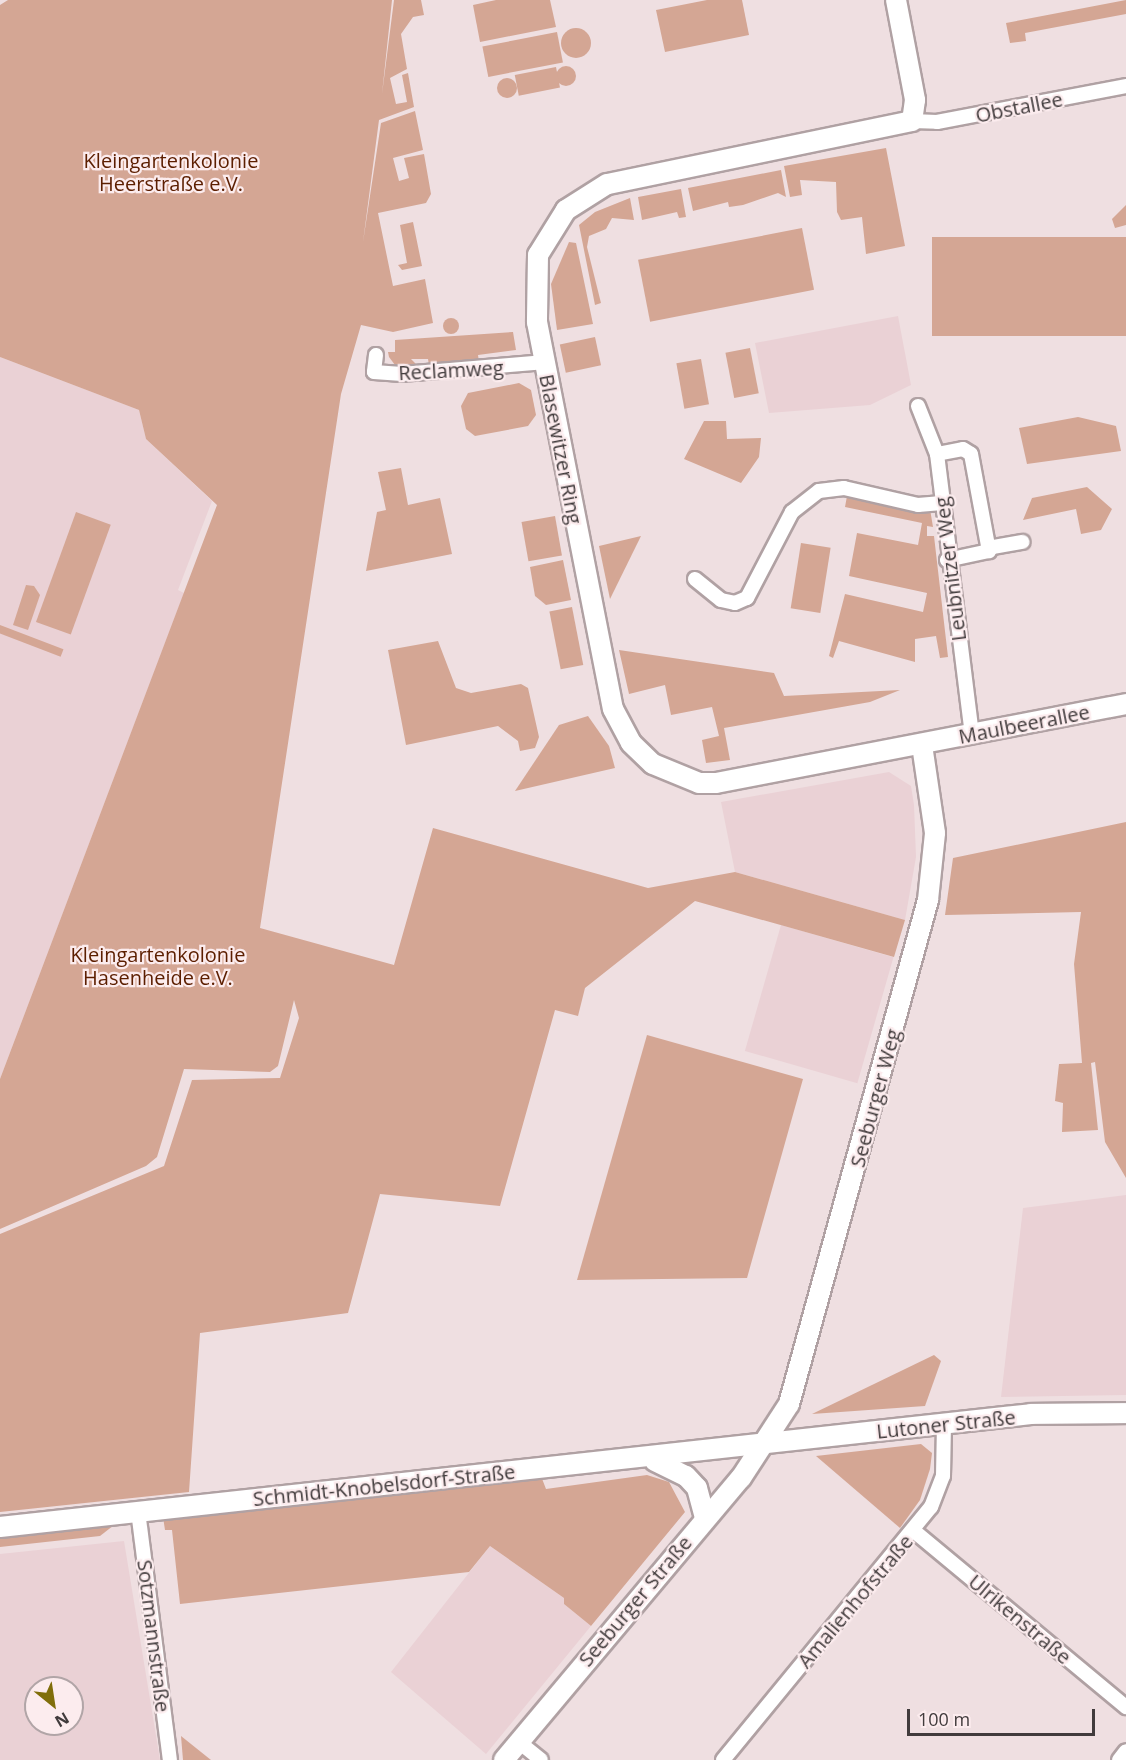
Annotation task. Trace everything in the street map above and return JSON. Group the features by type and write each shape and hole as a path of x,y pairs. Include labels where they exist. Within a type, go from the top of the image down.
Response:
{"street":[{"path":"896,0 915,100 912,121"},
{"name":"Obstallee","path":"912,121 937,122 1126,86"},
{"name":"Blasewitzer Ring","path":"912,121 616,181 579,199 549,231 535,269 534,305 611,705 639,751 675,775 724,783 921,745"},
{"name":"Reclamweg","path":"376,355 375,372 402,374 544,362"},
{"name":"Leubnitzer Weg","path":"918,406 937,454 947,560 972,734"},
{"path":"937,454 963,449 971,454 988,548"},
{"path":"695,579 721,600 735,603 747,598 792,512 819,491 844,488 918,505 942,503"},
{"path":"947,560 988,548 1022,542"},
{"name":"Maulbeerallee","path":"921,745 1126,704"},
{"name":"Seeburger Weg","path":"767,1443 789,1404 926,911 935,833 921,745"},
{"name":"Lutoner Straße","path":"767,1443 1050,1413 1126,1413"},
{"name":"Amalienhofstraße","path":"723,1760 932,1507 943,1476 944,1424"},
{"name":"Schmidt-Knobelsdorf-Straße","path":"0,1527 650,1459 767,1443"},
{"name":"Seeburger Straße","path":"504,1760 767,1443"},
{"path":"650,1459 686,1476 697,1488 705,1518"},
{"name":"Sotzmannstraße","path":"138,1511 170,1760"},
{"name":"Ulrikenstraße","path":"914,1531 1126,1707"},
{"path":"519,1742 541,1760"},
{"path":"1119,1760 1126,1751"}],"shaded area":[{"path":"898,316 911,385 870,405 769,413 755,343"},
{"path":"0,357 139,410 146,439 212,501 178,590 184,593 0,1079"},
{"path":"889,772 911,786 914,805 916,857 905,920 735,872 721,802"},
{"path":"781,925 893,957 857,1083 745,1051"},
{"path":"1126,1195 1126,1395 1001,1397 1023,1208"},
{"path":"124,1541 160,1760 0,1760 0,1554"},
{"path":"490,1546 564,1598 564,1604 591,1626 486,1754 391,1672"}],"green space":[{"path":"8,0 392,0 382,94 394,0 421,0 424,15 413,17 401,34 407,69 390,78 396,104 407,102 402,75 408,73 414,107 379,120 363,242 381,123 415,111 423,150 393,158 399,181 409,178 404,158 424,154 431,194 426,203 378,213 393,286 425,279 433,323 393,332 361,325 341,394 260,928 394,965 433,828 648,888 735,872 905,920 894,957 695,901 585,988 578,1016 555,1010 500,1206 380,1194 348,1313 200,1333 189,1492 0,1512 0,1234 164,1166 192,1080 280,1078 299,1018 294,1000 278,1066 270,1072 184,1069 157,1157 146,1166 0,1229 0,1079 217,505 146,439 139,410 0,357 0,5"},
{"path":"496,0 550,0 556,27 480,42 473,5"},
{"path":"707,0 742,0 749,35 665,52 656,10"},
{"path":"1126,0 1126,14 1025,33 1026,41 1010,43 1006,23"},
{"path":"576,28 587,32 591,43 587,54 576,58 565,54 561,43 565,32"},
{"path":"557,32 563,62 488,77 482,47"},
{"path":"566,66 573,69 576,76 573,83 566,86 559,83 556,76 559,69"},
{"path":"556,67 560,88 519,96 515,75"},
{"path":"503,78 511,78 517,84 517,92 511,98 503,98 497,92 497,84"},
{"path":"886,148 905,246 866,254 862,217 841,220 837,212 836,182 800,180 802,195 790,197 784,166"},
{"path":"781,170 786,197 778,193 743,205 729,207 728,202 693,211 688,188"},
{"path":"681,189 686,217 679,218 677,212 642,220 638,197"},
{"path":"630,198 634,220 612,218 606,229 589,236 587,247 601,303 595,305 579,225 595,212"},
{"path":"1126,205 1126,225 1115,228 1112,219"},
{"path":"413,222 422,266 402,270 398,265 407,263 400,225"},
{"path":"802,228 814,290 650,322 638,260"},
{"path":"932,237 1126,237 1126,336 932,336"},
{"path":"569,242 576,243 593,324 557,330 551,284"},
{"path":"448,318 454,318 459,326 457,332 448,334 443,329 443,323"},
{"path":"513,332 516,350 478,355 479,362 429,365 428,359 411,359 418,366 395,365 388,352 395,352 395,340"},
{"path":"595,337 601,365 566,373 560,344"},
{"path":"750,348 759,393 734,398 725,353"},
{"path":"701,359 709,404 684,409 676,363"},
{"path":"519,383 531,390 536,415 528,426 475,436 466,429 461,406 468,393"},
{"path":"1078,417 1116,426 1121,451 1027,464 1019,428"},
{"path":"704,421 726,421 727,439 761,438 759,457 741,483 684,459"},
{"path":"401,468 408,505 440,498 452,554 366,571 377,512 386,510 378,472"},
{"path":"1087,487 1112,509 1101,530 1081,534 1076,509 1023,520 1032,498"},
{"path":"847,496 930,509 933,527 927,526 927,536 934,536 948,657 940,658 936,636 915,639 915,662 839,641 833,658 829,656 845,594 923,612 927,593 849,576 857,533 918,545 922,523 845,507"},
{"path":"76,512 111,525 71,635 36,622"},
{"path":"555,516 562,555 528,561 522,522"},
{"path":"641,536 610,599 599,546"},
{"path":"801,543 831,548 820,613 791,608"},
{"path":"563,560 571,600 546,605 535,596 530,567"},
{"path":"26,585 34,586 40,595 28,630 13,625"},
{"path":"572,607 583,665 561,669 549,611"},
{"path":"0,625 63,649 61,657 0,634"},
{"path":"438,641 456,688 471,693 521,684 528,688 539,737 535,748 520,751 518,741 498,726 406,745 388,650"},
{"path":"619,650 774,673 784,696 900,690 870,702 724,728 730,760 706,763 702,740 719,736 712,707 671,715 665,685 629,694"},
{"path":"588,716 609,746 615,768 515,791 559,725"},
{"path":"1126,822 1126,1178 1105,1142 1095,1062 1091,1063 1098,1130 1062,1132 1063,1103 1055,1101 1059,1064 1082,1063 1074,964 1081,912 945,915 953,858"},
{"path":"647,1035 803,1079 747,1278 577,1280"},
{"path":"934,1355 941,1361 925,1406 812,1414"},
{"path":"921,1444 932,1453 930,1469 920,1500 900,1528 816,1456"},
{"path":"647,1475 669,1482 685,1512 591,1626 564,1604 564,1598 490,1546 469,1572 180,1604 172,1530 165,1530 163,1517 541,1476 546,1489"},
{"path":"118,1522 100,1536 0,1547 0,1535"},
{"path":"181,1736 211,1760 183,1760"}],"park label":[{"name":"Kleingartenkolonie Heerstraße e.V.","path":"171,172"},
{"name":"Kleingartenkolonie Hasenheide e.V.","path":"158,966"}]}
